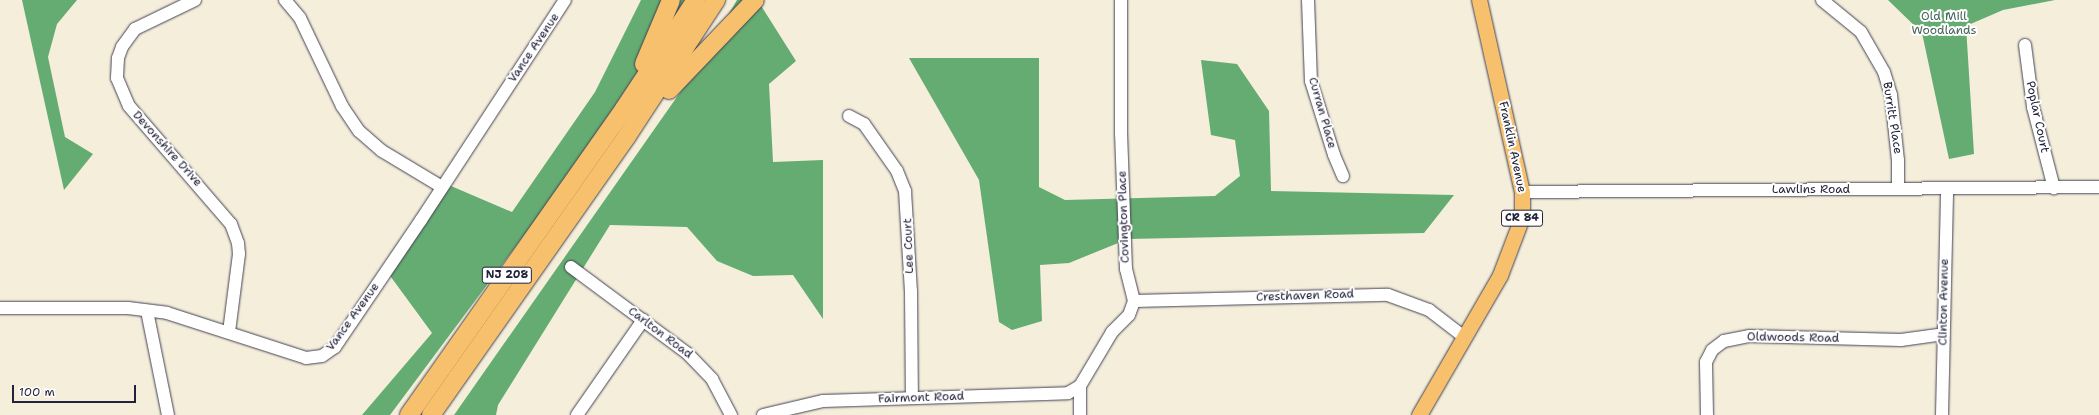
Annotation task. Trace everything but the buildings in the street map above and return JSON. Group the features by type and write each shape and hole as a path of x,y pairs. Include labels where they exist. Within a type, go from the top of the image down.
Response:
{"highway":[{"path":"606,134 646,59 671,0"},
{"name":"NJ 208","path":"409,415 606,134 696,0"},
{"name":"NJ 208","path":"430,415 626,136 716,0"},
{"path":"626,136 755,0"}],"main road":[{"name":"Franklin Avenue","path":"1419,415 1509,256 1522,217 1522,192 1479,0"}],"street":[{"name":"Devonshire Drive","path":"195,0 136,29 122,47 118,58 117,78 129,106 231,224 238,243 239,254 229,332"},
{"path":"285,0 300,18 342,106 359,131 382,151 442,187"},
{"name":"Vance Avenue","path":"0,308 128,308 184,317 306,358 314,358 329,352 442,187 565,0"},
{"name":"Covington Place","path":"1121,0 1121,134 1126,269 1134,302"},
{"name":"Curran Place","path":"1308,0 1311,81 1334,155 1344,176"},
{"name":"Burritt Place","path":"1822,0 1861,32 1884,72 1891,95 1898,160 1898,189"},
{"name":"Poplar Court","path":"2025,45 2033,107 2054,188"},
{"name":"Lee Court","path":"849,116 864,124 897,171 905,191 911,291 912,398"},
{"name":"Lawlins Road","path":"1522,192 2099,187"},
{"name":"Clinton Avenue","path":"1942,415 1947,189"},
{"name":"Carlton Road","path":"571,267 643,320 701,366 721,393 731,415"},
{"name":"Cresthaven Road","path":"1134,302 1388,295 1429,310 1464,337"},
{"path":"1080,415 1080,386 1112,332 1129,315 1134,302"},
{"path":"147,311 168,415"},
{"path":"577,415 643,320"},
{"name":"Oldwoods Road","path":"1707,415 1706,362 1712,350 1724,341 1749,336 1901,340 1944,334"},
{"name":"Fairmont Road","path":"763,415 823,401 1053,394 1068,393 1080,386"}],"green space":[{"path":"22,0 77,0 57,24 48,57 65,137 93,154 64,190"},
{"path":"641,0 685,0 572,171 390,415 362,415 432,333 388,273 451,186 512,212 595,92"},
{"path":"737,0 761,0 760,4 796,61 769,84 773,162 823,160 823,319 793,275 753,276 717,261 687,227 610,225 498,405 496,415 454,415 693,74"},
{"name":"Old Mill Woodlands","path":"1888,0 2055,0 2003,10 1966,26 1974,154 1949,159 1922,33"},
{"path":"909,58 1039,58 1039,187 1065,200 1215,196 1240,176 1235,140 1211,135 1201,60 1237,64 1269,111 1271,191 1454,195 1424,233 1128,239 1069,263 1040,265 1042,321 1012,330 999,322 979,180"}]}
